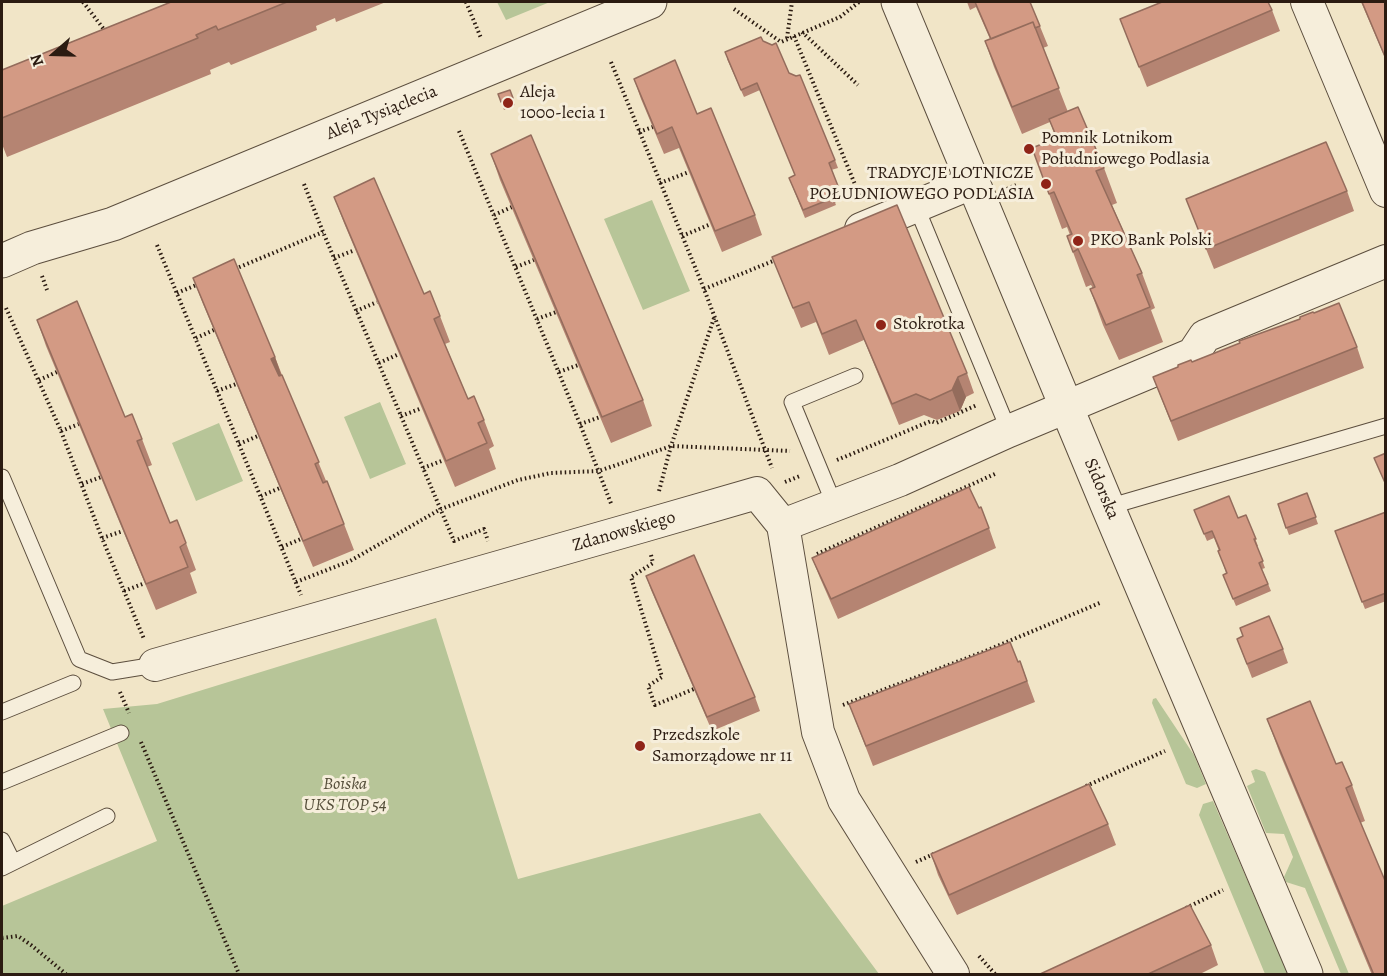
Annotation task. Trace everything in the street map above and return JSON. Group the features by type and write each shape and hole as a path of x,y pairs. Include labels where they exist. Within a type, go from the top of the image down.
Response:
{"street":[{"name":"Aleja Tysiąclecia","path":"2,261 32,248 113,224 650,2"},
{"name":"Sidorska","path":"898,2 1306,975"},
{"path":"1307,2 1386,192"},
{"path":"839,238 974,182"},
{"name":"Aleja Tysiąclecia","path":"4,296 39,268 113,224"},
{"path":"953,975 844,800 818,732 783,525 900,480 1066,406 1193,354 1205,336 1386,261"},
{"name":"Zdanowskiego","path":"155,665 758,492 783,525"}],"lane":[{"path":"916,206 1009,431"},
{"path":"835,506 792,402 855,376"},
{"path":"1108,507 1386,426"},
{"path":"2,477 78,659 112,672 155,665"},
{"path":"2,711 73,683"},
{"path":"2,782 121,733"},
{"path":"2,840 7,865 107,816"}],"path":[{"path":"83,2 110,38"},
{"path":"466,2 481,38"},
{"path":"786,39 792,2"},
{"path":"734,9 781,42 840,17 859,2"},
{"path":"802,32 858,85"},
{"path":"794,36 871,225"},
{"path":"611,62 704,289 775,476"},
{"path":"639,132 653,127"},
{"path":"459,131 599,471 641,527 652,563 631,577 662,677 648,686 655,705 694,689"},
{"path":"660,183 689,172"},
{"path":"304,184 454,541 484,529 497,568"},
{"path":"494,215 512,207"},
{"path":"682,236 711,224"},
{"path":"229,271 323,232"},
{"path":"157,245 311,621"},
{"path":"334,258 355,250"},
{"path":"704,289 778,259 784,261"},
{"path":"516,267 534,260"},
{"path":"177,293 208,280"},
{"path":"4,296 155,665"},
{"path":"356,311 377,302"},
{"path":"537,319 556,312"},
{"path":"641,527 654,509 671,446 715,318"},
{"path":"195,338 214,330"},
{"path":"379,363 399,354"},
{"path":"559,372 578,364"},
{"path":"39,380 57,372"},
{"path":"217,392 236,384"},
{"path":"783,525 778,485 931,421 936,423 971,409 994,394"},
{"path":"401,416 422,408"},
{"path":"580,424 600,417"},
{"path":"61,431 79,424"},
{"path":"239,444 258,436"},
{"path":"296,582 350,561 441,509 518,480 552,474 599,471 671,446 812,452"},
{"path":"423,468 444,460"},
{"path":"813,556 997,473"},
{"path":"82,484 100,477"},
{"path":"261,496 280,488"},
{"path":"102,538 123,531"},
{"path":"282,547 301,539"},
{"path":"124,591 145,583"},
{"path":"840,706 983,652 1102,602"},
{"path":"983,652 987,662"},
{"path":"112,672 130,715"},
{"path":"929,672 933,682"},
{"path":"875,692 879,703"},
{"path":"139,737 239,975"},
{"path":"1081,788 1165,751"},
{"path":"912,864 939,852"},
{"path":"1183,909 1223,890"},
{"path":"2,938 18,936 66,975"},
{"path":"979,956 995,975"}],"green space":[{"path":"497,2 550,2 506,20"},
{"path":"652,200 690,291 643,310 604,219"},
{"path":"380,402 406,464 370,479 344,417"},
{"path":"219,423 243,481 196,501 172,443"},
{"name":"Boiska UKS TOP 54","path":"436,618 518,879 760,813 879,974 2,974 2,906 157,841 103,709 157,704"},
{"path":"1156,698 1194,755 1206,784 1197,788 1186,784 1152,703"},
{"path":"1256,769 1265,772 1349,974 1341,974 1305,888 1286,882 1284,877 1293,857 1284,834 1266,833 1247,786 1255,782 1251,771"},
{"path":"1213,801 1288,974 1265,974 1199,815 1203,804"}],"building":[{"path":"171,2 287,2 218,30 216,26 196,35 198,38 2,118 2,70"},
{"path":"975,2 1030,2 1040,26 1035,28 1033,22 991,39"},
{"path":"1162,2 1268,2 1272,10 1139,67 1120,19"},
{"path":"1362,2 1386,2 1386,59"},
{"path":"1033,22 1059,88 1012,107 985,41"},
{"path":"761,37 763,41 772,45 776,43 789,73 800,75 835,160 829,163 838,186 832,195 833,198 803,210 789,178 795,175 757,83 741,90 725,52"},
{"path":"675,60 697,114 711,108 755,215 715,231 672,127 657,134 634,79"},
{"path":"510,90 513,98 501,102 498,94"},
{"path":"1078,107 1104,168 1096,171 1142,273 1137,275 1150,307 1106,325 1090,289 1095,287 1078,249 1073,252 1067,236 1072,234 1054,192 1049,194 1032,148 1057,138 1049,119"},
{"path":"531,135 643,400 602,417 491,154"},
{"path":"1326,142 1347,191 1206,249 1186,199"},
{"path":"374,178 424,294 430,291 440,316 434,319 468,399 474,396 484,420 478,423 487,443 446,461 334,197"},
{"name":"Stokrotka","path":"897,205 967,373 958,377 952,390 930,400 916,394 892,404 856,320 822,334 809,302 793,308 772,257"},
{"path":"234,259 275,357 271,359 279,376 282,375 319,462 315,464 323,483 327,481 344,524 303,541 193,278"},
{"path":"77,301 125,417 132,414 142,439 137,441 170,523 177,520 186,543 180,547 188,567 146,584 37,320"},
{"path":"1339,303 1357,347 1171,421 1153,377 1178,367 1178,365 1191,360 1192,362 1240,343 1239,341"},
{"path":"1386,453 1386,485 1374,458"},
{"path":"969,487 979,508 981,507 989,528 831,599 812,558"},
{"path":"1307,493 1316,517 1286,528 1278,504"},
{"path":"1229,496 1238,518 1246,515 1256,539 1254,539 1263,561 1259,563 1268,584 1233,599 1223,575 1227,573 1212,531 1204,534 1194,510"},
{"path":"1386,512 1386,593 1362,602 1335,531"},
{"path":"694,555 755,697 707,717 646,576"},
{"path":"1269,616 1283,649 1247,664 1237,639 1243,636 1240,628"},
{"path":"1010,642 1027,681 866,746 849,704"},
{"path":"1310,701 1336,764 1342,762 1352,785 1346,788 1386,883 1386,975 1374,975 1267,719"},
{"path":"1089,784 1108,824 949,895 931,854"},
{"path":"1190,905 1211,945 1146,975 1038,975"}],"place":[{"name":"Aleja 1000-lecia 1","path":"508,103"},
{"name":"Pomnik Lotnikom Południowego Podlasia","path":"1029,149"},
{"name":"TRADYCJE LOTNICZE POŁUDNIOWEGO PODLASIA","path":"1046,184"},
{"name":"PKO Bank Polski","path":"1078,241"},
{"name":"Stokrotka","path":"881,325"},
{"name":"Przedszkole Samorządowe nr 11","path":"640,746"}]}
